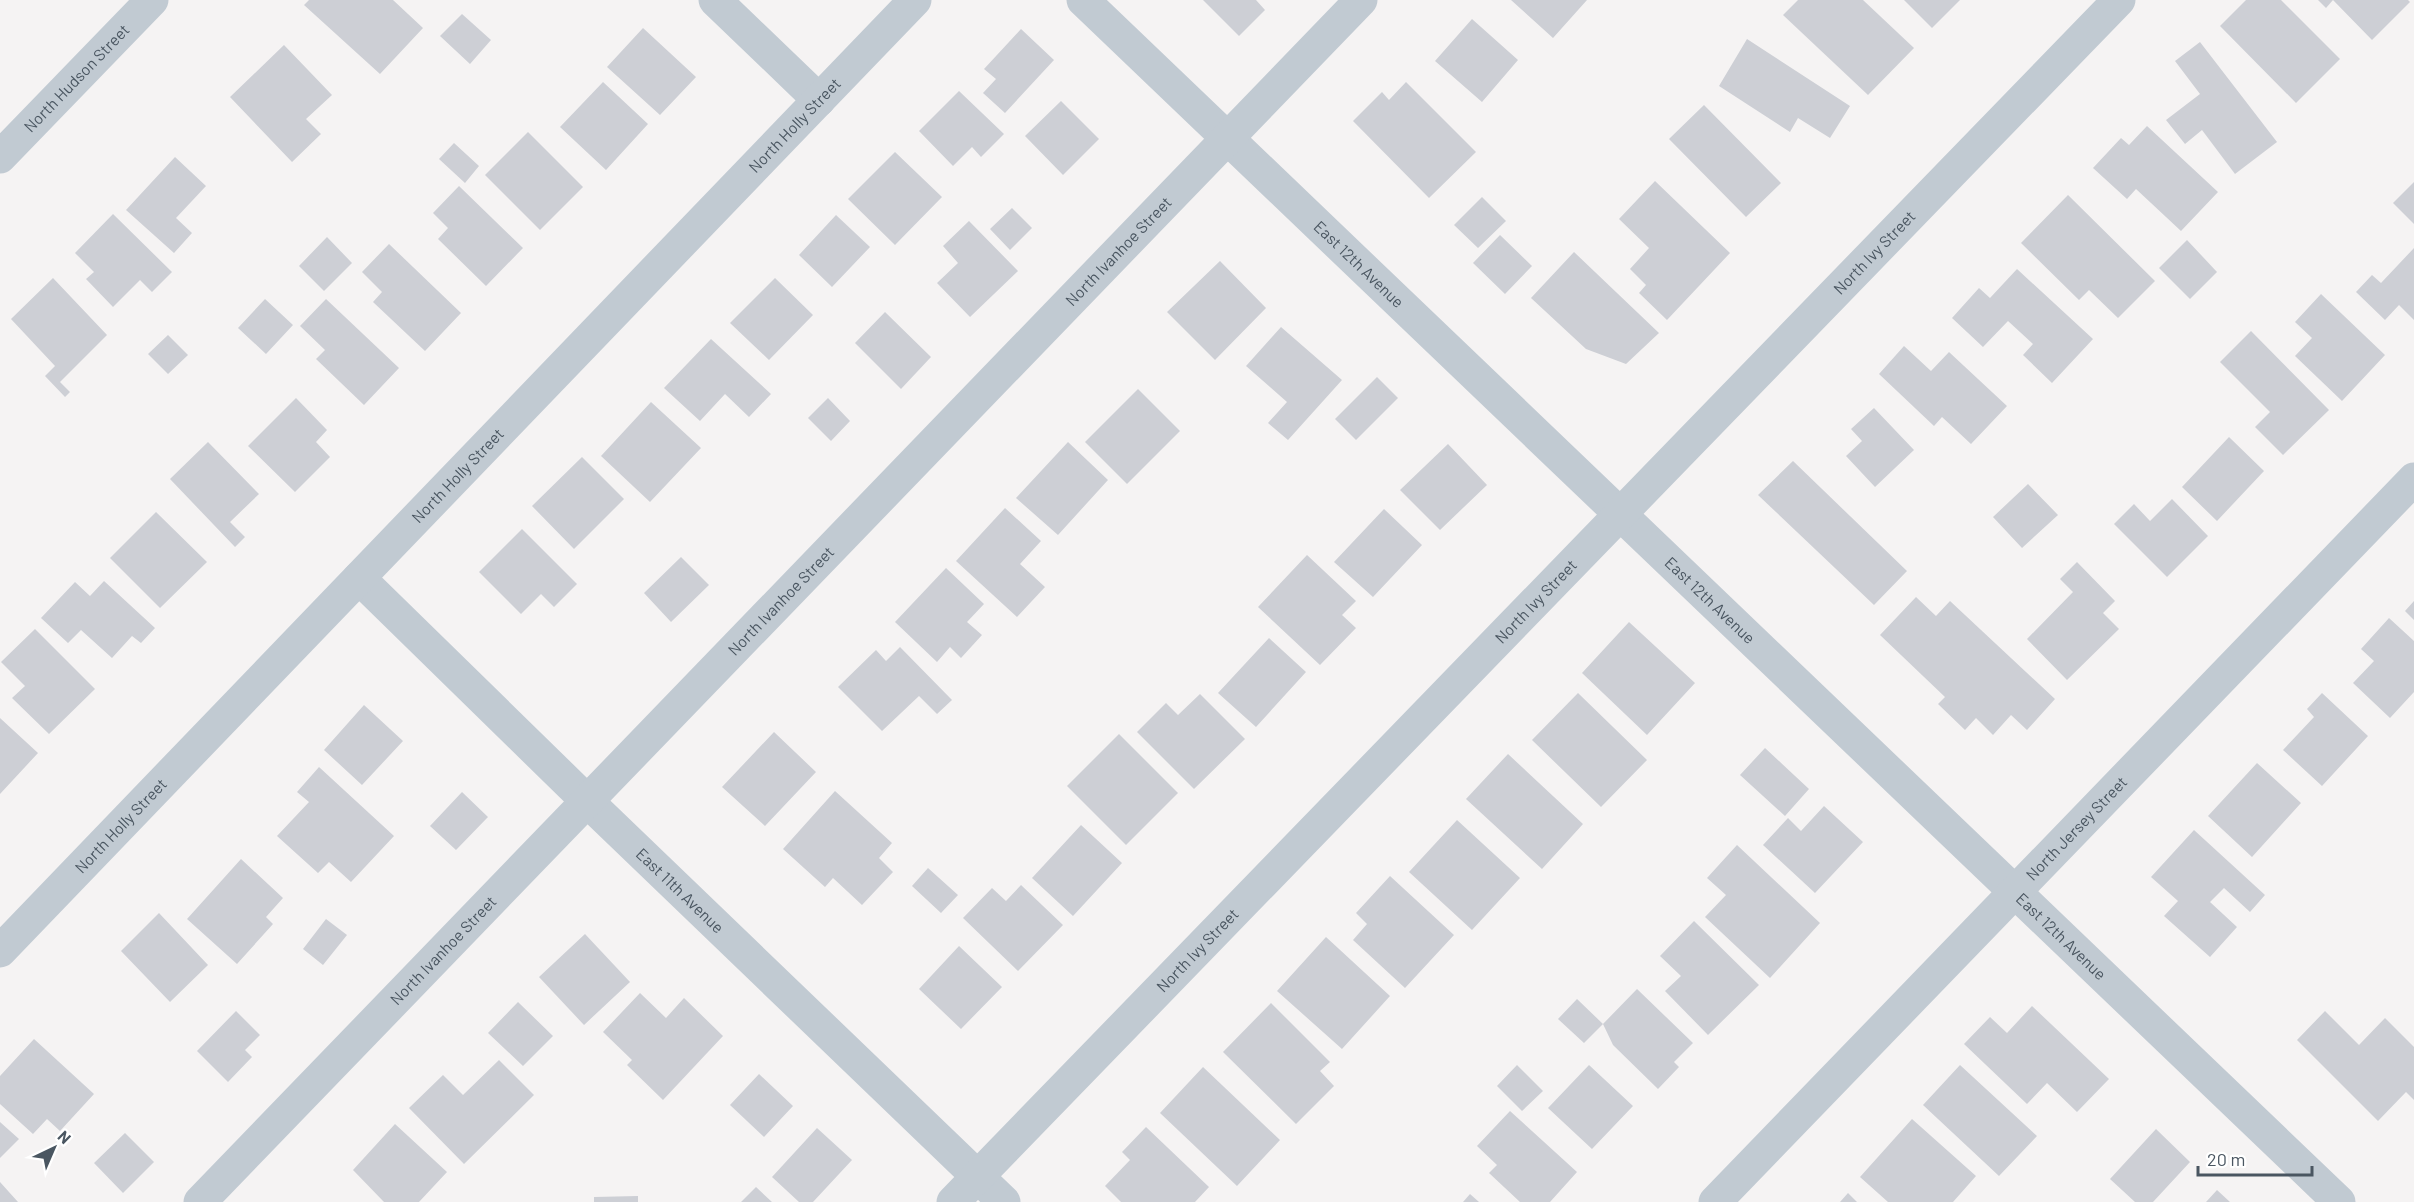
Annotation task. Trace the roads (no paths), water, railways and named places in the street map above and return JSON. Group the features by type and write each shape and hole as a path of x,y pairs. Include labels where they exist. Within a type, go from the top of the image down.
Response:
{"street":[{"name":"North Hudson Street","path":"0,157 152,0"},
{"path":"715,0 819,100"},
{"name":"North Holly Street","path":"6,933 359,578 915,0"},
{"name":"East 12th Avenue","path":"1083,0 2339,1202"},
{"name":"North Ivanhoe Street","path":"200,1202 1361,0"},
{"name":"North Ivy Street","path":"952,1202 2120,0"},
{"name":"North Jersey Street","path":"1715,1202 2414,479"},
{"name":"East 11th Avenue","path":"359,578 1004,1202"}]}
